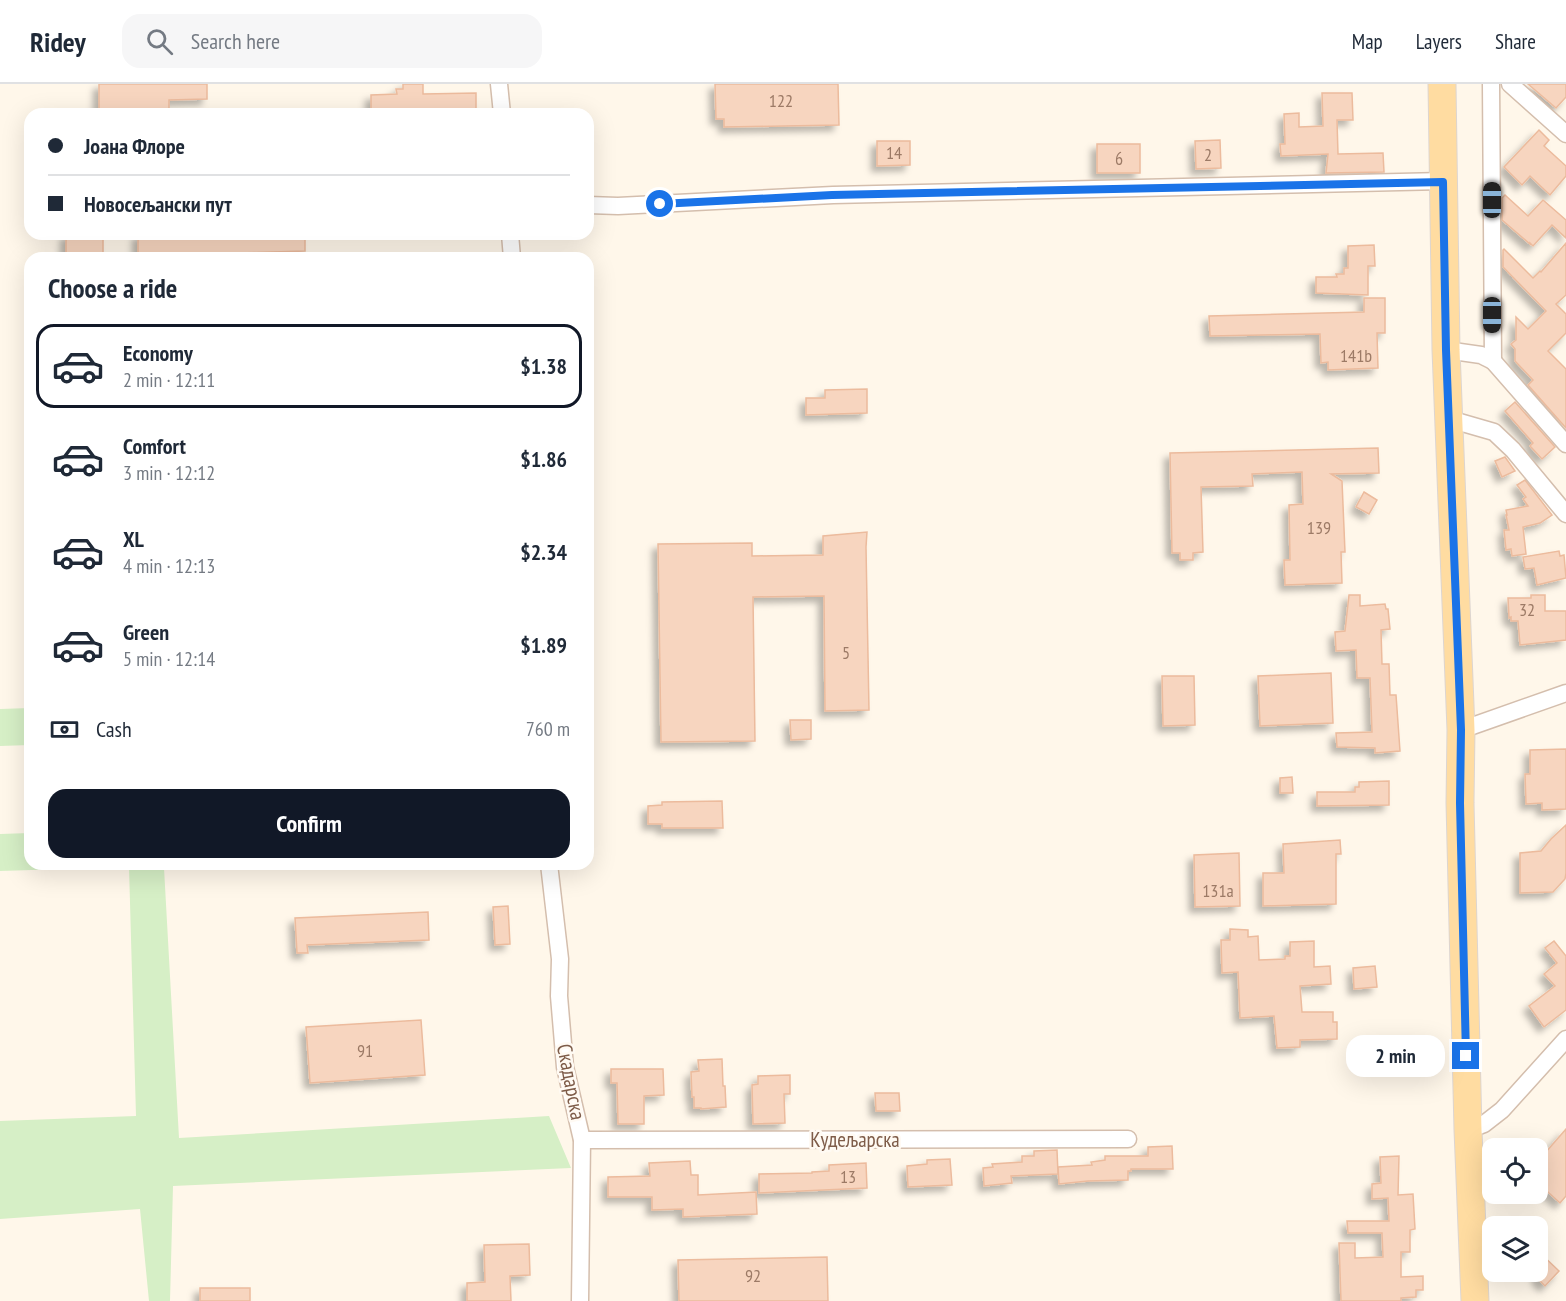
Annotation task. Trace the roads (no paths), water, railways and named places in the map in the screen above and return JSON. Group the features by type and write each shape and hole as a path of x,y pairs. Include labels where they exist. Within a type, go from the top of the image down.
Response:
{"main road":[{"path":"1442,84 1446,350 1461,730 1460,803 1468,1130 1475,1301"}],"street":[{"path":"500,84 502,108"},
{"path":"1491,84 1493,361"},
{"path":"1510,84 1566,134"},
{"path":"594,205 618,206 832,195 1443,182"},
{"path":"1446,350 1481,355 1493,361 1566,444"},
{"path":"1449,419 1494,432 1513,450 1566,514"},
{"path":"1461,730 1566,693"},
{"name":"Скадарска","path":"550,870 560,959 559,996 564,1067 582,1140 580,1301"},
{"path":"1468,1130 1484,1124 1502,1110 1566,1039"},
{"name":"Кудељарска","path":"582,1140 1128,1139"}]}
